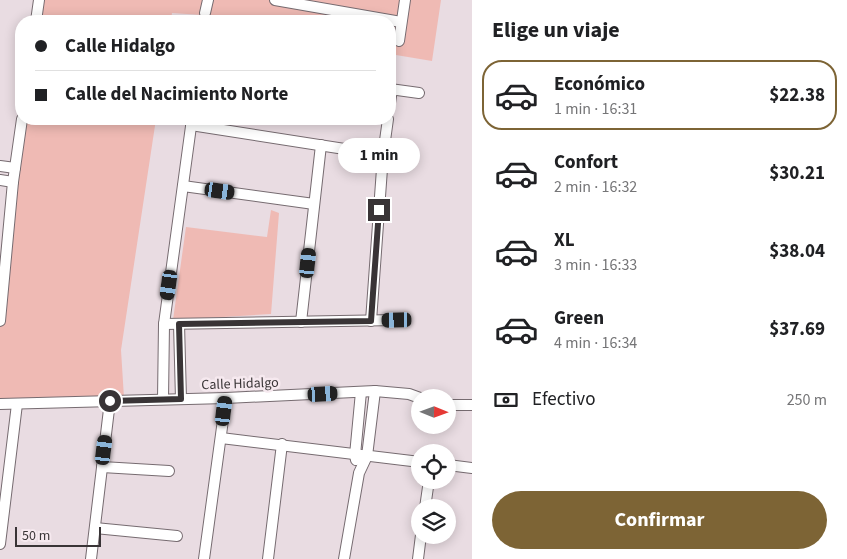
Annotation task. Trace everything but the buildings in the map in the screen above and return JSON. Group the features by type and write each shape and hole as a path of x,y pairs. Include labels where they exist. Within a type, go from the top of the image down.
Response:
{"street":[{"path":"37,15 39,0"},
{"path":"205,13 208,0"},
{"path":"275,0 361,15"},
{"path":"399,41 405,0"},
{"path":"396,21 401,22"},
{"path":"396,90 419,93"},
{"path":"0,321 13,182 21,125"},
{"path":"163,399 164,324 192,125"},
{"path":"209,125 383,155"},
{"path":"371,321 383,155 387,125"},
{"path":"301,322 321,145"},
{"path":"0,166 15,168"},
{"path":"0,180 13,182"},
{"path":"183,186 314,204"},
{"path":"164,324 397,320"},
{"path":"179,324 181,399"},
{"path":"344,559 359,473 367,456 375,391"},
{"name":"Calle Hidalgo","path":"0,404 226,398 375,391 411,395"},
{"path":"359,473 355,455 361,392"},
{"path":"204,559 226,398"},
{"path":"91,559 110,401"},
{"path":"0,544 17,404"},
{"path":"456,405 472,405"},
{"path":"221,438 411,461"},
{"path":"268,559 282,444"},
{"path":"456,466 472,468"},
{"path":"102,467 169,471"},
{"path":"95,528 177,536"},
{"path":"418,559 420,544"}],"shaded area":[{"path":"38,0 441,0 432,61 396,55 396,15 202,15 172,13 172,15 36,15"},
{"path":"21,125 155,125 121,350 124,398 0,402 0,298"},
{"path":"271,210 279,213 271,314 173,320 186,227 267,237"}],"route":[{"path":"110,401 181,399 179,324 371,321 379,210"}]}
